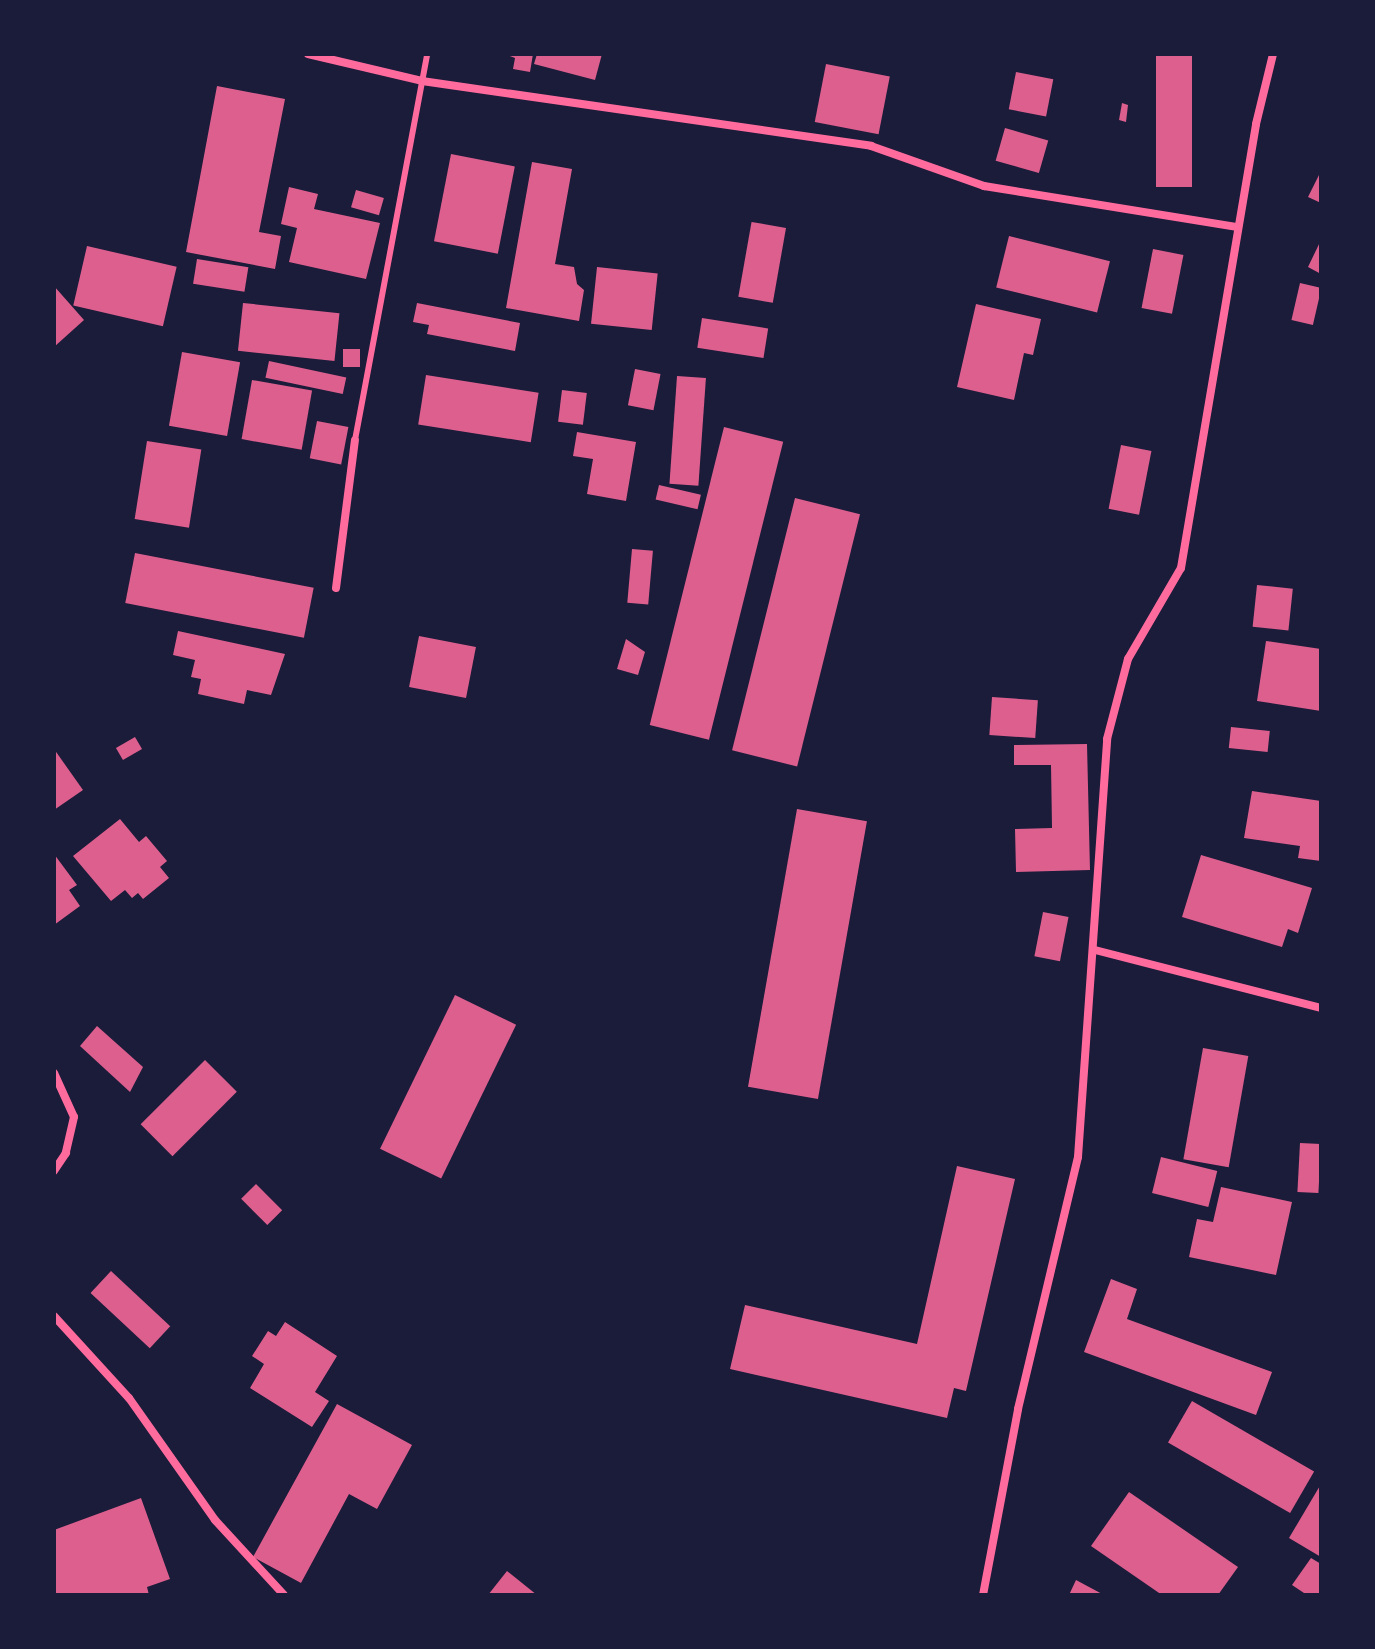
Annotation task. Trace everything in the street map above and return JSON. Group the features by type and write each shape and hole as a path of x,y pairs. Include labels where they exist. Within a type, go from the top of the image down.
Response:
{"street":[{"path":"308,54 422,81 871,146 984,186 1238,227"},
{"path":"983,1595 1018,1409 1078,1157 1095,950 1107,739 1128,659 1181,568 1238,227 1273,54"},
{"path":"336,588 355,440"},
{"path":"1095,950 1321,1008"},
{"path":"54,1073 74,1117 66,1153 54,1171"},
{"path":"54,1316 129,1398 215,1520 284,1595"}],"lane":[{"path":"355,440 427,54"}],"building":[{"path":"505,54 533,54 530,72 513,69 515,58"},
{"path":"537,54 602,54 595,80 534,64"},
{"path":"1156,54 1192,54 1192,187 1156,187"},
{"path":"826,64 890,76 879,134 815,122"},
{"path":"1016,72 1053,79 1046,117 1009,109"},
{"path":"217,86 285,99 259,232 281,236 275,269 186,252"},
{"path":"1122,103 1128,105 1126,122 1119,120"},
{"path":"1005,128 1048,140 1039,173 996,161"},
{"path":"451,154 515,166 498,254 434,241"},
{"path":"532,162 572,169 555,264 574,267 577,284 584,290 579,321 506,308"},
{"path":"1321,171 1321,203 1308,197"},
{"path":"289,187 318,194 314,209 380,223 366,279 289,262 297,228 281,224"},
{"path":"356,190 384,198 379,215 351,207"},
{"path":"752,222 786,228 773,303 738,297"},
{"path":"1009,236 1110,261 1097,313 996,287"},
{"path":"1321,240 1321,274 1308,267"},
{"path":"87,246 177,267 163,326 73,305"},
{"path":"1153,249 1183,255 1172,314 1142,308"},
{"path":"197,259 248,267 244,292 193,284"},
{"path":"597,267 658,273 652,330 591,324"},
{"path":"1300,283 1321,288 1313,325 1291,320"},
{"path":"54,286 84,320 54,347"},
{"path":"243,303 339,313 334,361 238,351"},
{"path":"417,303 520,323 515,351 427,334 429,325 413,322"},
{"path":"976,304 1041,319 1033,355 1024,353 1014,400 957,387"},
{"path":"702,318 768,328 763,358 697,348"},
{"path":"343,349 360,349 360,367 343,367"},
{"path":"182,352 240,362 227,436 169,426"},
{"path":"269,361 346,377 343,394 265,378"},
{"path":"635,369 661,374 653,410 628,405"},
{"path":"426,375 539,393 531,442 418,424"},
{"path":"677,376 706,378 698,486 669,484"},
{"path":"252,380 312,391 302,450 242,439"},
{"path":"562,390 587,393 583,425 558,422"},
{"path":"317,421 348,427 341,464 310,458"},
{"path":"724,427 783,442 709,740 650,725"},
{"path":"577,432 636,442 626,501 587,494 593,459 573,456"},
{"path":"147,441 201,450 189,528 135,519"},
{"path":"1121,445 1151,451 1139,515 1109,509"},
{"path":"659,485 701,495 698,509 656,500"},
{"path":"795,498 860,514 797,766 732,750"},
{"path":"632,549 653,551 648,605 627,603"},
{"path":"135,553 314,588 304,638 125,603"},
{"path":"1257,585 1293,589 1288,631 1253,627"},
{"path":"178,631 285,654 271,695 247,690 244,704 198,694 201,679 191,677 195,660 173,655"},
{"path":"419,636 476,647 466,698 409,687"},
{"path":"626,639 645,652 638,675 617,669"},
{"path":"1266,641 1321,649 1321,711 1257,701"},
{"path":"992,697 1038,700 1035,738 989,735"},
{"path":"1231,727 1270,731 1268,752 1229,748"},
{"path":"135,737 142,749 123,760 116,748"},
{"path":"1087,744 1090,870 1016,872 1015,829 1052,828 1051,765 1014,765 1014,745"},
{"path":"54,749 83,790 54,810"},
{"path":"1252,791 1321,801 1321,861 1298,858 1300,846 1244,838"},
{"path":"797,809 867,821 818,1099 748,1087"},
{"path":"120,819 139,842 146,836 167,861 160,867 169,878 143,899 138,893 132,898 125,890 111,901 73,856"},
{"path":"54,854 77,885 69,890 80,906 54,925"},
{"path":"1201,855 1312,888 1298,933 1288,929 1282,947 1182,917"},
{"path":"1043,912 1069,917 1060,961 1034,956"},
{"path":"455,995 516,1025 441,1179 380,1149"},
{"path":"97,1026 143,1067 130,1092 80,1046"},
{"path":"1203,1048 1248,1056 1229,1167 1183,1159"},
{"path":"205,1060 237,1092 172,1156 141,1124"},
{"path":"1300,1143 1321,1144 1318,1193 1297,1192"},
{"path":"1161,1157 1217,1171 1208,1207 1152,1193"},
{"path":"957,1166 1015,1179 966,1391 954,1388 947,1418 730,1369 745,1305 917,1344"},
{"path":"256,1184 282,1210 267,1225 241,1199"},
{"path":"1221,1187 1292,1202 1276,1275 1189,1257 1197,1219 1213,1222"},
{"path":"111,1271 170,1326 150,1348 91,1293"},
{"path":"1111,1279 1137,1289 1127,1319 1272,1372 1256,1415 1084,1352"},
{"path":"285,1322 337,1356 315,1392 329,1401 312,1427 250,1388 264,1364 252,1356 268,1331 276,1336"},
{"path":"1192,1401 1314,1472 1290,1513 1168,1443"},
{"path":"337,1404 412,1445 377,1509 349,1494 301,1583 253,1557"},
{"path":"1321,1484 1321,1557 1289,1538"},
{"path":"1129,1492 1238,1567 1218,1595 1162,1595 1091,1546"},
{"path":"141,1498 170,1579 147,1587 149,1595 54,1595 54,1530"},
{"path":"1311,1558 1321,1564 1321,1595 1307,1595 1292,1585"},
{"path":"507,1571 537,1595 488,1595"},
{"path":"1076,1580 1104,1595 1069,1595"}]}
